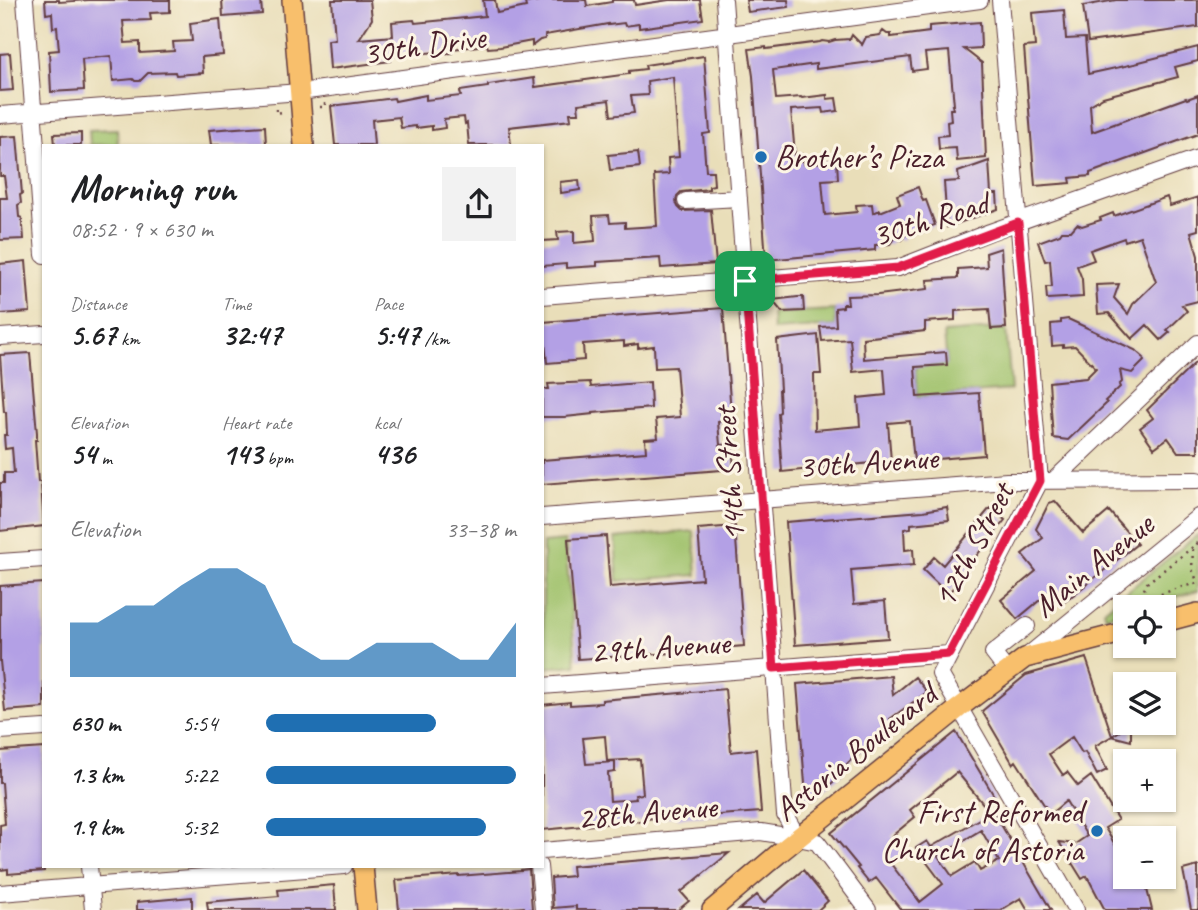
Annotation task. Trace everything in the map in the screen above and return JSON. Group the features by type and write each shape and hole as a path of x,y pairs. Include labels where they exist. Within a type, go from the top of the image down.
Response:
{"main road":[{"path":"292,0 304,144"},
{"path":"1176,619 1198,613"},
{"name":"Astoria Boulevard","path":"712,910 1007,671 1025,659 1113,635"},
{"path":"363,868 367,910"}],"street":[{"path":"25,0 42,229"},
{"name":"14th Street","path":"724,0 785,815 798,838"},
{"name":"30th Drive","path":"0,115 300,92 979,0"},
{"name":"12th Street","path":"1000,0 1018,223 1047,481 940,674 1076,910"},
{"name":"30th Road","path":"544,296 898,268 1198,158"},
{"path":"686,201 739,198"},
{"path":"0,337 42,334"},
{"path":"1047,481 1198,343"},
{"name":"30th Avenue","path":"544,517 1007,481 1198,480"},
{"name":"Main Avenue","path":"1025,659 1198,517"},
{"path":"0,562 42,559"},
{"path":"1076,616 1090,641"},
{"path":"1007,671 993,653 1027,626"},
{"name":"29th Avenue","path":"544,686 949,654"},
{"path":"0,731 42,727"},
{"name":"28th Avenue","path":"544,851 761,832 798,838"},
{"path":"798,838 817,842 867,910"},
{"path":"89,868 93,910"},
{"path":"0,893 319,868"},
{"path":"539,868 543,910"}],"path":[{"path":"320,107 325,107 325,100"},
{"path":"276,106 276,113 282,113"},
{"path":"1193,547 1192,569 1198,583 1142,601 1140,598 1147,583 1198,543"}],"green space":[{"path":"117,129 118,144 90,144 89,130"},
{"path":"835,310 836,326 773,330 772,313"},
{"path":"1006,328 1011,390 917,397 915,367 947,364 944,333"},
{"path":"694,531 697,575 618,581 615,538"},
{"path":"1198,534 1198,591 1176,597 1123,595"},
{"path":"565,541 576,665 544,668 544,543"},
{"path":"1113,603 1113,614 1106,616 1103,611"}],"building":[{"path":"45,0 170,0 170,12 150,13 151,20 123,21 125,43 140,42 140,53 174,51 173,42 192,41 190,23 220,19 223,55 202,57 203,73 148,73 140,81 113,81 111,56 82,59 84,90 51,92 49,51 59,50 57,27 53,28 52,13 46,14"},
{"path":"222,0 261,0 262,14 223,17"},
{"path":"332,0 370,0 372,19 359,39 393,36 392,22 414,20 415,23 485,16 483,0 495,0 497,13 526,7 525,3 546,0 586,0 587,6 612,0 634,0 635,5 669,0 700,0 703,19 639,28 639,24 608,24 545,35 545,39 532,46 532,41 500,47 488,48 487,45 452,49 452,53 390,56 391,61 330,69 328,40 335,39"},
{"path":"746,0 788,0 789,7 748,12"},
{"path":"1116,0 1198,0 1198,27 1088,42 1083,6"},
{"path":"1064,10 1066,39 1085,38 1088,74 1198,47 1198,61 1175,67 1178,77 1103,97 1090,105 1092,132 1198,95 1198,134 1090,173 1090,176 1070,178 1071,183 1035,186 1024,47 1035,46 1032,13"},
{"path":"980,22 981,48 964,49 982,63 986,158 957,161 956,148 939,149 938,136 948,135 947,122 951,121 950,109 953,109 954,105 949,51 925,53 927,69 912,71 910,57 816,69 816,64 773,70 776,99 827,95 827,99 836,98 838,111 823,113 822,108 791,110 795,155 801,154 804,164 837,161 838,179 822,180 825,215 857,212 856,205 872,204 873,213 880,212 900,204 897,195 918,187 935,225 905,235 902,240 895,237 890,244 875,245 875,250 766,260 749,49 829,42 850,39 852,35 862,45 866,37 880,35 883,31 891,34 891,37 929,32 929,26"},
{"path":"10,53 13,90 0,91 0,54"},
{"path":"704,56 710,133 703,134 706,171 713,171 714,185 709,186 709,189 681,192 676,202 682,211 711,210 716,264 661,268 660,258 597,262 597,266 544,266 544,241 558,240 557,232 574,231 574,243 595,241 593,216 609,215 610,223 625,222 625,228 657,226 654,175 669,174 668,158 679,157 673,77 647,81 648,95 631,96 634,113 611,116 609,100 578,104 579,113 570,113 571,120 509,127 511,144 469,144 464,117 444,119 445,128 432,130 432,126 401,128 399,117 372,120 374,144 335,144 331,106 394,98 395,101 426,95 426,100 461,96 460,91 534,78 535,87 629,74 629,71 646,69 645,65"},
{"path":"265,126 266,144 211,144 209,130"},
{"path":"81,133 81,144 55,144 54,134"},
{"path":"17,136 22,194 21,203 18,205 24,239 0,240 0,198 7,198 4,176 0,176 0,137"},
{"path":"638,152 640,167 610,170 608,155"},
{"path":"989,161 991,194 997,194 998,209 947,227 944,182 959,181 958,172"},
{"path":"579,180 580,190 561,193 560,182"},
{"path":"1167,197 1170,206 1198,197 1198,230 1191,232 1198,256 1198,301 1182,305 1187,311 1167,330 1170,332 1161,340 1147,325 1132,339 1109,313 1098,314 1096,285 1119,284 1114,298 1128,314 1133,304 1156,282 1140,236 1125,241 1124,238 1090,250 1094,260 1077,266 1082,279 1083,297 1047,299 1046,287 1052,287 1050,260 1045,261 1038,242 1062,231 1071,231 1077,224 1082,226 1113,213 1114,216"},
{"path":"1001,248 1006,328 991,329 989,309 955,311 955,320 925,322 925,331 863,338 864,359 946,352 947,365 915,367 917,397 979,393 984,455 914,461 910,421 888,423 891,461 782,472 777,340 818,335 821,374 814,374 815,430 860,426 858,398 886,395 884,369 853,372 850,339 822,341 820,327 836,326 835,308 848,304 847,296 928,289 927,280 958,278 958,269 987,267 986,253"},
{"path":"26,261 30,312 0,314 0,264"},
{"path":"803,297 804,311 782,312 772,300"},
{"path":"723,308 731,413 721,413 722,421 718,422 720,445 732,444 734,469 544,484 544,460 646,452 645,439 658,438 656,419 680,417 676,367 655,368 654,346 624,346 624,341 583,344 584,360 547,363 544,322"},
{"path":"1068,319 1135,350 1144,361 1132,373 1120,370 1120,387 1068,440 1053,438 1049,382 1086,378 1096,368 1075,346 1052,346 1051,324"},
{"path":"30,353 42,526 0,531 0,483 4,483 4,473 14,473 12,448 5,449 6,412 0,355"},
{"path":"1198,360 1198,452 1178,452 1168,438 1154,448 1140,428 1153,418 1147,410"},
{"path":"590,382 591,387 650,382 651,408 544,417 544,389 549,389 548,384"},
{"path":"1055,501 1083,533 1109,511 1137,544 1063,603 1052,590 1017,619 1001,600 1036,571 1022,554 1043,538 1036,529 1049,503"},
{"path":"947,507 949,520 911,524 911,528 904,529 905,550 913,549 914,565 851,570 854,604 885,601 888,638 795,645 786,522"},
{"path":"990,508 1005,520 948,594 923,570 934,557 943,565"},
{"path":"735,526 744,646 578,659 568,539 606,536 610,587 702,579 698,529"},
{"path":"42,583 42,708 5,711 0,661 0,586"},
{"path":"1086,658 1112,736 1095,746 1107,770 1097,775 1085,752 1082,753 1072,737 1049,754 1063,775 1067,772 1078,786 1091,776 1118,820 1105,828 1113,841 1113,889 1147,889 1152,910 1105,910 1087,876 1082,879 1059,842 1075,844 1087,836 1066,801 1050,814 1016,761 1013,764 982,711 1026,675"},
{"path":"891,676 893,695 915,677 927,692 890,719 894,725 850,761 841,770 843,773 814,799 806,796 797,684"},
{"path":"725,689 731,752 756,749 761,812 677,816 645,819 640,822 544,830 544,705 602,703 602,700","holes":["605,736 607,761 640,759 643,794 635,795 636,799 610,801 608,773 615,772 615,762 586,764 583,738"]},
{"path":"956,732 996,799 984,805 957,772 910,810 915,817 892,836 905,852 891,864 920,902 943,884 916,848 927,841 931,847 993,811 1051,910 1028,910 1021,898 1001,910 901,910 876,878 869,883 831,833","holes":["981,830 999,861 980,871 975,862 952,876 938,856"]},
{"path":"1131,735 1131,741 1112,736"},
{"path":"42,748 44,871 8,874 8,869 0,870 0,825 5,824 0,783 0,751"},
{"path":"729,853 681,892 689,901 678,910 576,910 576,906 553,908 551,878 573,876 572,866"},
{"path":"1198,866 1198,910 1191,910 1183,870"},
{"path":"529,869 532,909 399,910 396,880"},
{"path":"803,870 828,901 818,910 739,910 757,895 764,903"},
{"path":"334,885 336,910 208,910 207,902 279,896 278,890"},
{"path":"192,897 192,910 137,910 137,902"}],"place":[{"name":"Brother’s Pizza","path":"761,157"},
{"name":"First Reformed Church of Astoria","path":"1097,831"}],"route":[{"path":"1018,223 1040,481 949,654 774,668 745,281 898,268 1018,223"}]}
